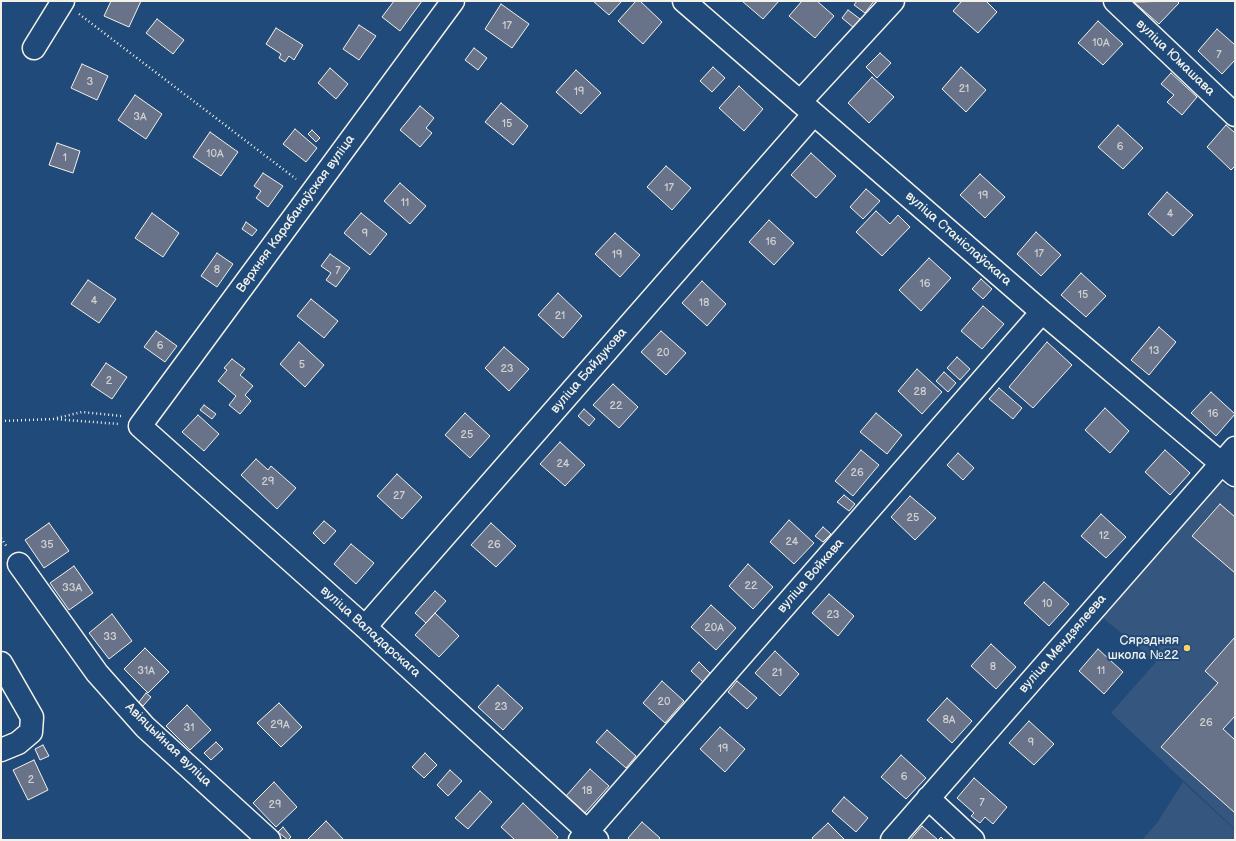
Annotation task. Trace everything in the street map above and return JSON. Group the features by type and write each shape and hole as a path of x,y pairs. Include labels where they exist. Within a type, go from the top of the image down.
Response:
{"street":[{"path":"34,48 63,1"},
{"name":"Верхняя Карабанаўская вуліца","path":"142,423 453,1"},
{"name":"вуліца Станіслаўскага","path":"684,1 1042,312 1230,462"},
{"name":"вуліца Байдукова","path":"365,627 807,108 893,1"},
{"name":"вуліца Юмашава","path":"1115,1 1235,116"},
{"name":"вуліца Войкава","path":"588,837 1042,312"},
{"name":"вуліца Валадарскага","path":"142,423 365,627 588,837"},
{"name":"вуліца Мендзялеева","path":"892,840 1230,462"},
{"name":"Авіяцыйная вуліца","path":"19,564 97,673 145,727 269,840"},
{"path":"1,663 32,716 31,732 18,743 1,750"},
{"path":"928,798 973,840"}],"path":[{"path":"63,1 313,191"},
{"path":"54,419 82,412 142,423"},
{"path":"1,421 54,419 142,423"}],"shaded area":[{"name":"Сярэдняя школа №22","path":"1220,481 1235,492 1235,829 1111,713 1156,662 1103,618"},
{"path":"1183,782 1235,830 1235,840 1142,840 1157,823"}],"building":[{"path":"111,1 141,1 129,27 104,16"},
{"path":"394,1 422,1 400,31 382,17"},
{"path":"593,1 622,1 609,15"},
{"path":"636,1 640,1 662,22 643,44 618,21"},
{"path":"742,1 779,1 763,19"},
{"path":"802,1 817,1 834,16 815,38 789,16"},
{"path":"857,1 874,1 865,13 854,5"},
{"path":"962,1 986,1 997,12 978,33 953,11"},
{"path":"1177,1 1179,3 1159,24 1134,2"},
{"path":"501,4 529,24 512,48 485,29"},
{"path":"848,10 860,19 854,28 842,18"},
{"path":"157,19 184,40 173,54 146,33"},
{"path":"1098,21 1123,44 1103,65 1078,43"},
{"path":"359,25 376,36 359,60 343,49"},
{"path":"276,28 303,45 294,60 289,56 285,62 279,58 281,54 266,44"},
{"path":"1217,29 1235,45 1235,60 1222,74 1198,51"},
{"path":"474,48 487,58 478,70 465,60"},
{"path":"880,53 891,63 877,78 866,67"},
{"path":"82,64 108,76 97,100 71,88"},
{"path":"713,67 725,78 712,92 700,81"},
{"path":"961,67 986,90 966,112 942,89"},
{"path":"330,68 348,84 336,99 318,83"},
{"path":"576,70 601,93 581,114 556,92"},
{"path":"1171,73 1197,97 1182,115 1167,102 1174,95 1161,84"},
{"path":"872,77 894,97 869,123 848,103"},
{"path":"739,86 763,109 744,131 719,108"},
{"path":"135,95 162,114 146,139 118,120"},
{"path":"501,103 528,126 513,145 485,122"},
{"path":"420,106 434,118 426,128 432,133 420,147 400,130"},
{"path":"1118,125 1143,148 1123,169 1098,147"},
{"path":"1226,125 1235,133 1235,166 1231,170 1207,147"},
{"path":"295,129 317,148 306,162 283,144"},
{"path":"312,130 320,138 316,142 308,134"},
{"path":"210,132 238,152 221,176 193,157"},
{"path":"57,143 80,151 73,173 49,165"},
{"path":"811,153 836,176 816,198 791,175"},
{"path":"666,166 691,188 672,210 647,187"},
{"path":"263,173 283,186 268,207 256,198 261,191 254,186"},
{"path":"980,174 1005,197 985,218 960,195"},
{"path":"400,183 426,206 410,224 384,201"},
{"path":"866,189 880,201 863,219 850,207"},
{"path":"1167,192 1193,215 1173,236 1148,214"},
{"path":"876,211 890,224 898,215 910,227 882,256 856,232"},
{"path":"152,213 179,233 163,257 135,238"},
{"path":"361,213 387,234 370,255 344,233"},
{"path":"769,220 794,243 774,265 749,242"},
{"path":"246,222 257,230 252,236 242,229"},
{"path":"1036,232 1061,255 1041,276 1017,254"},
{"path":"615,233 640,255 620,277 595,254"},
{"path":"217,253 233,264 217,287 201,276"},
{"path":"330,254 350,268 336,287 326,280 331,273 321,266"},
{"path":"929,258 951,278 921,311 899,290"},
{"path":"1081,273 1106,296 1086,317 1061,295"},
{"path":"981,279 992,289 983,299 972,289"},
{"path":"88,280 116,299 99,323 71,304"},
{"path":"702,281 726,304 707,326 682,303"},
{"path":"558,293 582,316 563,338 538,315"},
{"path":"311,299 338,321 324,338 297,316"},
{"path":"983,306 1004,324 982,349 961,331"},
{"path":"1159,327 1176,342 1149,375 1131,360"},
{"path":"156,331 177,346 165,362 144,347"},
{"path":"661,331 686,353 666,375 641,352"},
{"path":"299,342 324,365 305,387 280,364"},
{"path":"1047,342 1072,365 1033,408 1009,387"},
{"path":"504,347 529,369 509,391 485,368"},
{"path":"957,357 970,369 960,380 947,368"},
{"path":"232,359 245,369 240,375 253,386 245,395 251,401 240,414 229,405 236,396 218,381 227,370 224,368"},
{"path":"106,363 127,377 112,399 91,385"},
{"path":"917,369 942,392 922,414 898,391"},
{"path":"944,372 956,383 948,392 936,381"},
{"path":"613,384 638,407 619,428 593,405"},
{"path":"999,388 1022,408 1013,419 989,399"},
{"path":"1211,392 1235,414 1216,436 1191,413"},
{"path":"204,405 216,414 212,419 200,410"},
{"path":"1105,408 1129,431 1110,453 1085,430"},
{"path":"584,409 595,419 589,426 578,416"},
{"path":"465,413 490,436 470,458 445,435"},
{"path":"876,413 902,435 887,454 860,432"},
{"path":"198,415 219,434 204,451 182,432"},
{"path":"560,442 585,465 565,486 540,464"},
{"path":"861,450 879,465 853,496 835,481"},
{"path":"1165,450 1190,473 1170,495 1145,472"},
{"path":"958,453 974,468 963,480 947,465"},
{"path":"256,459 268,470 271,466 296,488 277,509 241,475"},
{"path":"397,474 422,497 402,519 377,496"},
{"path":"844,495 855,504 849,511 837,502"},
{"path":"910,496 936,518 915,540 891,517"},
{"path":"1220,504 1235,517 1235,573 1192,536"},
{"path":"1101,514 1126,537 1106,558 1081,536"},
{"path":"789,520 814,543 794,564 770,542"},
{"path":"324,521 336,531 324,544 313,533"},
{"path":"49,523 69,551 44,568 25,540"},
{"path":"491,523 516,546 496,567 471,545"},
{"path":"823,527 831,534 823,542 815,536"},
{"path":"351,544 374,563 356,584 334,564"},
{"path":"748,564 773,587 753,609 729,586"},
{"path":"74,566 93,593 69,610 50,583"},
{"path":"1044,582 1069,604 1049,626 1024,603"},
{"path":"435,591 446,601 426,623 415,613"},
{"path":"829,594 854,616 838,636 812,613"},
{"path":"711,605 736,628 716,650 691,627"},
{"path":"435,613 459,636 439,657 415,635"},
{"path":"112,614 132,641 109,659 89,633"},
{"path":"1235,637 1235,716 1223,729 1235,740 1235,813 1161,747 1218,683 1205,671"},
{"path":"991,644 1016,667 996,689 971,666"},
{"path":"145,648 169,672 148,693 124,669"},
{"path":"1098,649 1123,672 1104,694 1079,671"},
{"path":"775,651 799,674 780,696 755,673"},
{"path":"699,662 711,674 703,682 691,671"},
{"path":"662,681 684,701 665,723 643,703"},
{"path":"737,681 757,698 747,709 728,692"},
{"path":"498,685 523,708 503,730 478,707"},
{"path":"146,693 151,697 143,706 139,702"},
{"path":"947,698 972,721 952,743 927,720"},
{"path":"279,703 302,727 281,747 257,723"},
{"path":"187,705 211,730 190,750 166,726"},
{"path":"1029,721 1054,744 1034,765 1009,743"},
{"path":"720,727 745,749 725,772 700,749"},
{"path":"607,730 636,756 626,768 596,742"},
{"path":"216,742 223,749 211,760 204,753"},
{"path":"43,745 49,756 40,760 35,749"},
{"path":"425,753 437,765 424,778 412,767"},
{"path":"901,755 926,778 906,799 881,777"},
{"path":"34,760 48,790 28,800 13,770"},
{"path":"590,769 609,786 585,813 566,796"},
{"path":"450,770 462,781 448,796 437,785"},
{"path":"974,778 1007,807 993,824 985,817 980,823 971,816 974,813 957,798"},
{"path":"274,782 297,807 276,827 253,803"},
{"path":"480,791 492,802 468,829 455,818"},
{"path":"844,797 868,818 856,832 832,811"},
{"path":"523,803 558,837 556,840 515,840 501,827"},
{"path":"326,821 344,840 307,840"},
{"path":"642,822 660,838 658,840 630,840 628,838"},
{"path":"828,823 845,840 814,840 812,838"},
{"path":"922,826 938,840 910,840"},
{"path":"283,827 291,837 288,840 278,832"}],"place":[{"name":"Сярэдняя школа №22","path":"1187,648"}]}
